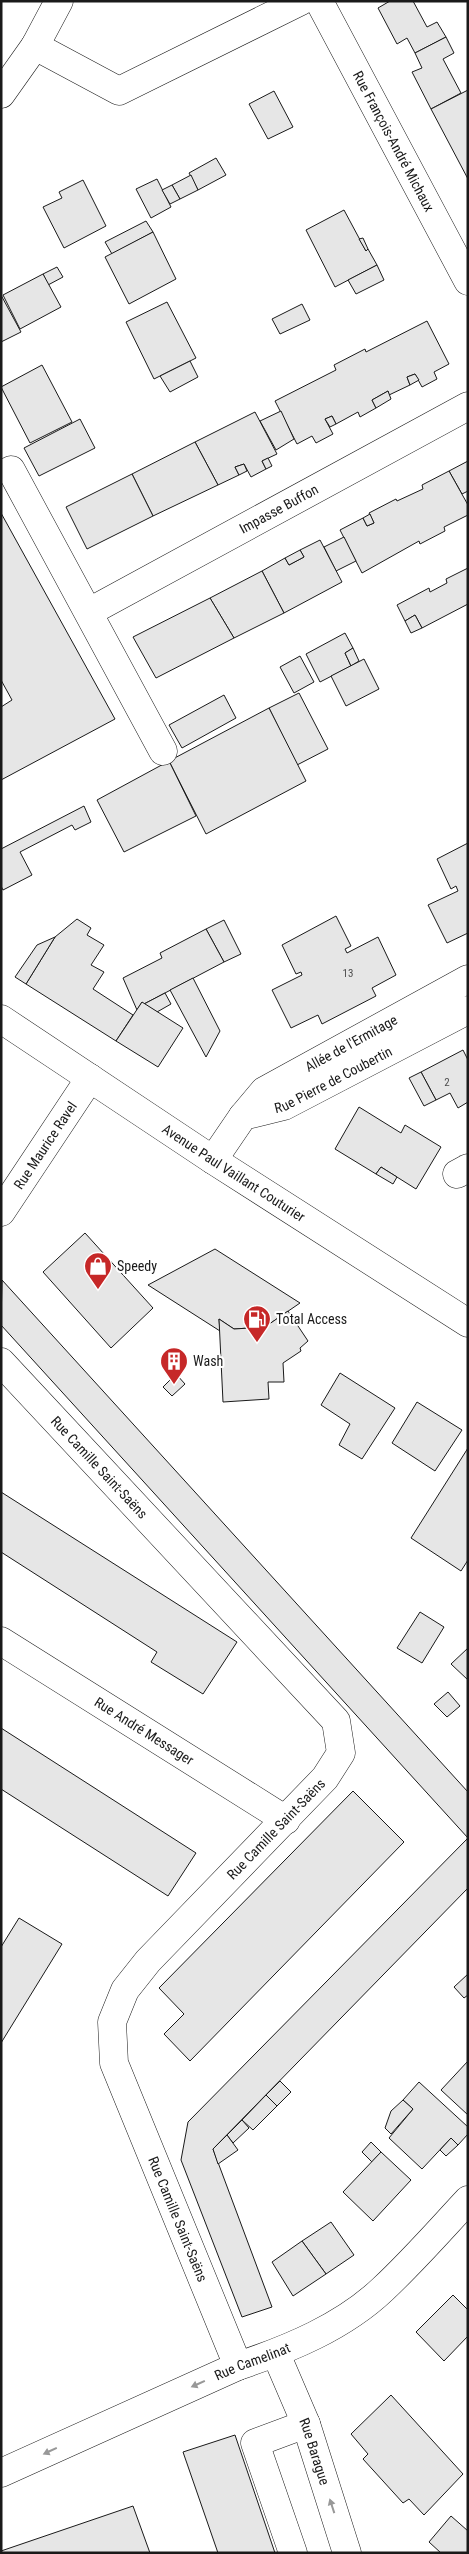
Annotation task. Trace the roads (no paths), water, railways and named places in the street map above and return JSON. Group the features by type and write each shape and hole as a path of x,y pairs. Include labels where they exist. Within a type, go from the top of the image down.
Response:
{"street":[{"path":"1,94 35,46 59,1"},
{"path":"35,46 119,91 301,1"},
{"name":"Rue François-André Michaux","path":"319,1 468,281"},
{"name":"Impasse Buffon","path":"89,612 468,406"},
{"path":"11,470 163,751"},
{"name":"Allée de l'Ermitage","path":"243,1116 264,1090 468,979"},
{"name":"Rue Pierre de Coubertin","path":"243,1116 284,1106 468,1010"},
{"name":"Avenue Paul Vaillant Couturier","path":"1,1019 213,1160 468,1323"},
{"name":"Rue Maurice Ravel","path":"1,1212 90,1078"},
{"path":"213,1160 243,1116"},
{"name":"Rue Camille Saint-Saëns","path":"1,1362 336,1721 341,1754 325,1778 148,1961 125,1990 112,2022 114,2063 238,2366"},
{"name":"Rue André Messager","path":"1,1641 286,1820"},
{"name":"Rue Camelinat","path":"1,2472 238,2366 276,2354 338,2323 382,2291 468,2200"},
{"name":"Rue Barague","path":"276,2354 306,2424 347,2553"},
{"path":"293,2553 256,2443 306,2424"}],"place":[{"name":"Speedy","path":"98,1290"},
{"name":"Total Access","path":"257,1343"},
{"name":"Wash","path":"174,1385"}]}
